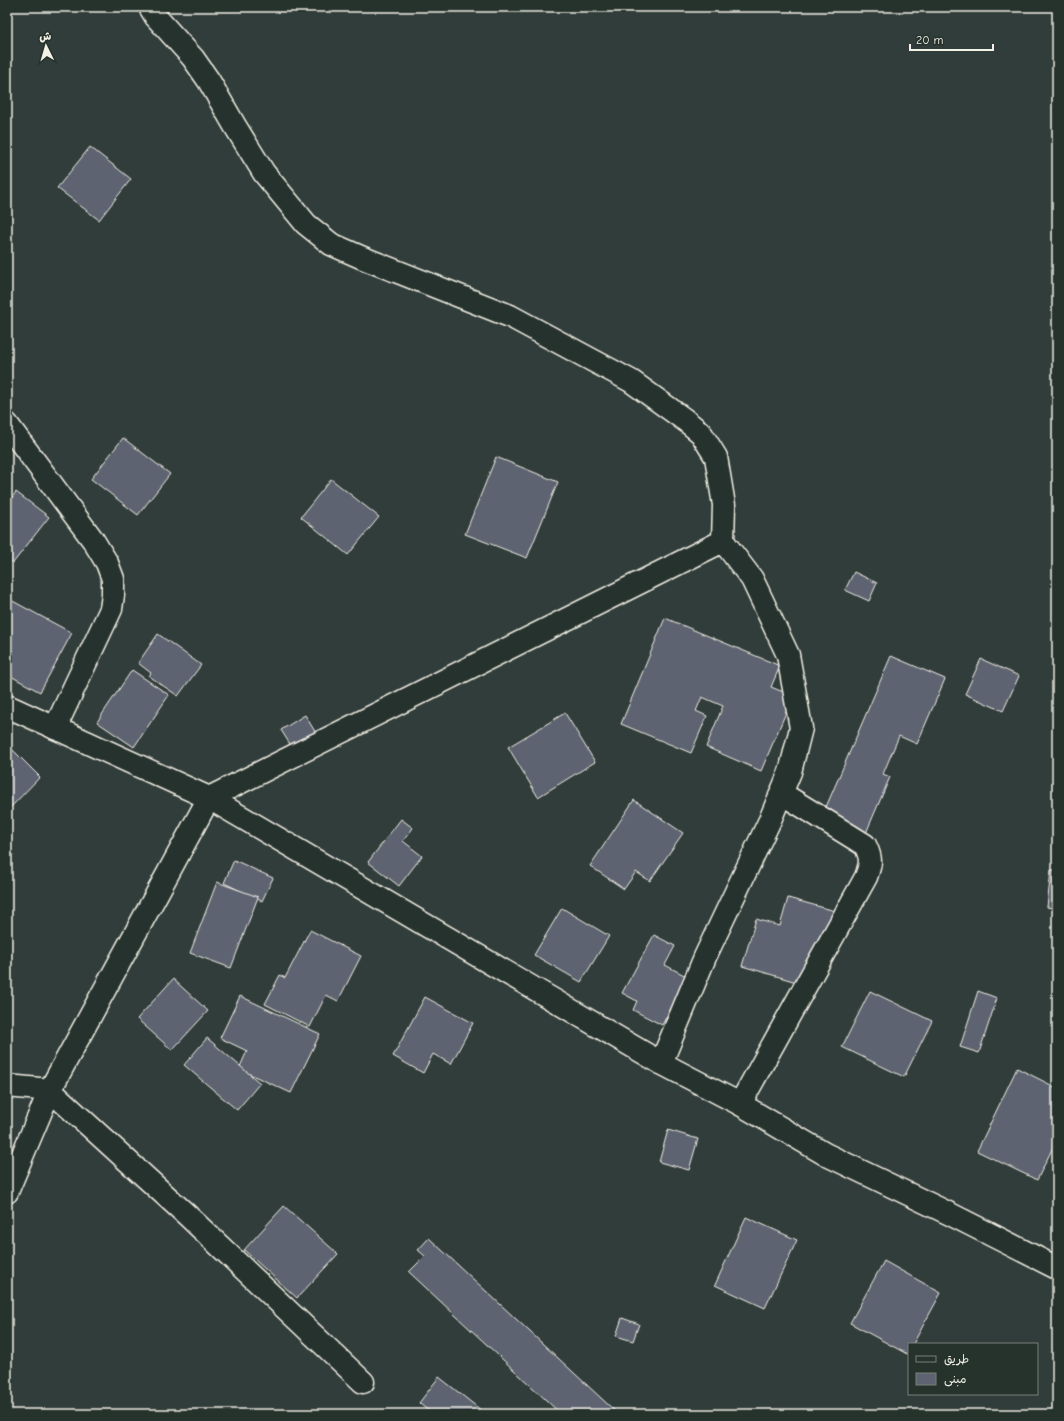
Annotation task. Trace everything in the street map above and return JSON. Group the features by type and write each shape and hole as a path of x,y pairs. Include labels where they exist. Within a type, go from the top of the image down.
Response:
{"street":[{"path":"150,7 156,17 193,58 209,81 264,173 306,224 331,244 510,316 631,381 701,433 716,457 724,506 723,541 752,579 788,655 801,728 790,772 770,820 705,957 661,1063"},
{"path":"7,424 93,540 107,563 113,579 111,609 55,728"},
{"path":"7,1192 50,1090 209,798 723,541"},
{"path":"7,706 209,798 661,1063 740,1104 825,1154 950,1214 1057,1268"},
{"path":"740,1104 866,877 871,865 870,855 865,845 781,793"},
{"path":"7,1086 50,1090 194,1222 363,1382"}],"building":[{"path":"90,147 131,179 99,220 57,188"},
{"path":"123,438 170,474 138,515 91,479"},
{"path":"496,457 558,482 527,558 465,534"},
{"path":"331,479 379,517 348,555 301,517"},
{"path":"16,492 49,517 13,563 7,558 7,504"},
{"path":"854,572 877,583 869,601 845,590"},
{"path":"7,598 72,633 40,692 7,674"},
{"path":"665,618 780,666 771,687 793,696 761,771 706,747 723,706 702,697 696,711 707,716 691,753 621,724"},
{"path":"158,634 201,665 178,696 149,676 151,673 138,663"},
{"path":"891,656 945,679 917,744 899,736 883,774 890,777 866,833 823,814"},
{"path":"981,659 1019,676 1003,711 965,694"},
{"path":"132,670 169,695 134,747 97,722"},
{"path":"565,713 595,762 538,797 508,747"},
{"path":"305,715 317,735 293,749 281,730"},
{"path":"7,744 40,777 7,811"},
{"path":"634,800 683,833 650,881 636,872 624,889 590,866"},
{"path":"401,819 413,828 403,841 422,856 399,886 368,862"},
{"path":"234,860 273,878 262,901 224,883"},
{"path":"1051,870 1057,870 1057,909 1047,907"},
{"path":"217,882 258,897 231,968 190,953"},
{"path":"788,898 839,912 817,988 742,966 756,919 780,926"},
{"path":"562,908 609,936 581,982 534,955"},
{"path":"310,930 361,956 338,1001 326,995 310,1027 265,1004 280,975 285,978"},
{"path":"654,935 675,946 665,965 688,977 662,1025 633,1010 637,1001 622,993"},
{"path":"173,979 208,1011 172,1050 137,1019"},
{"path":"870,991 932,1021 904,1077 842,1047"},
{"path":"978,991 997,998 979,1053 960,1047"},
{"path":"240,996 320,1034 291,1093 239,1069 247,1051 220,1038"},
{"path":"425,997 473,1023 451,1064 433,1054 423,1073 393,1056"},
{"path":"207,1038 260,1083 237,1110 184,1065"},
{"path":"1017,1068 1057,1088 1057,1139 1037,1180 977,1151"},
{"path":"668,1130 698,1139 689,1170 659,1162"},
{"path":"7,1148 15,1149 10,1205 7,1205"},
{"path":"284,1206 338,1254 297,1298 244,1250"},
{"path":"746,1217 797,1240 765,1308 715,1285"},
{"path":"429,1238 616,1412 614,1414 561,1414 409,1272 425,1256 418,1250"},
{"path":"884,1261 941,1293 914,1343 908,1343 907,1354 850,1323"},
{"path":"622,1318 639,1324 633,1341 616,1336"},
{"path":"439,1377 486,1414 432,1414 419,1403"}]}
